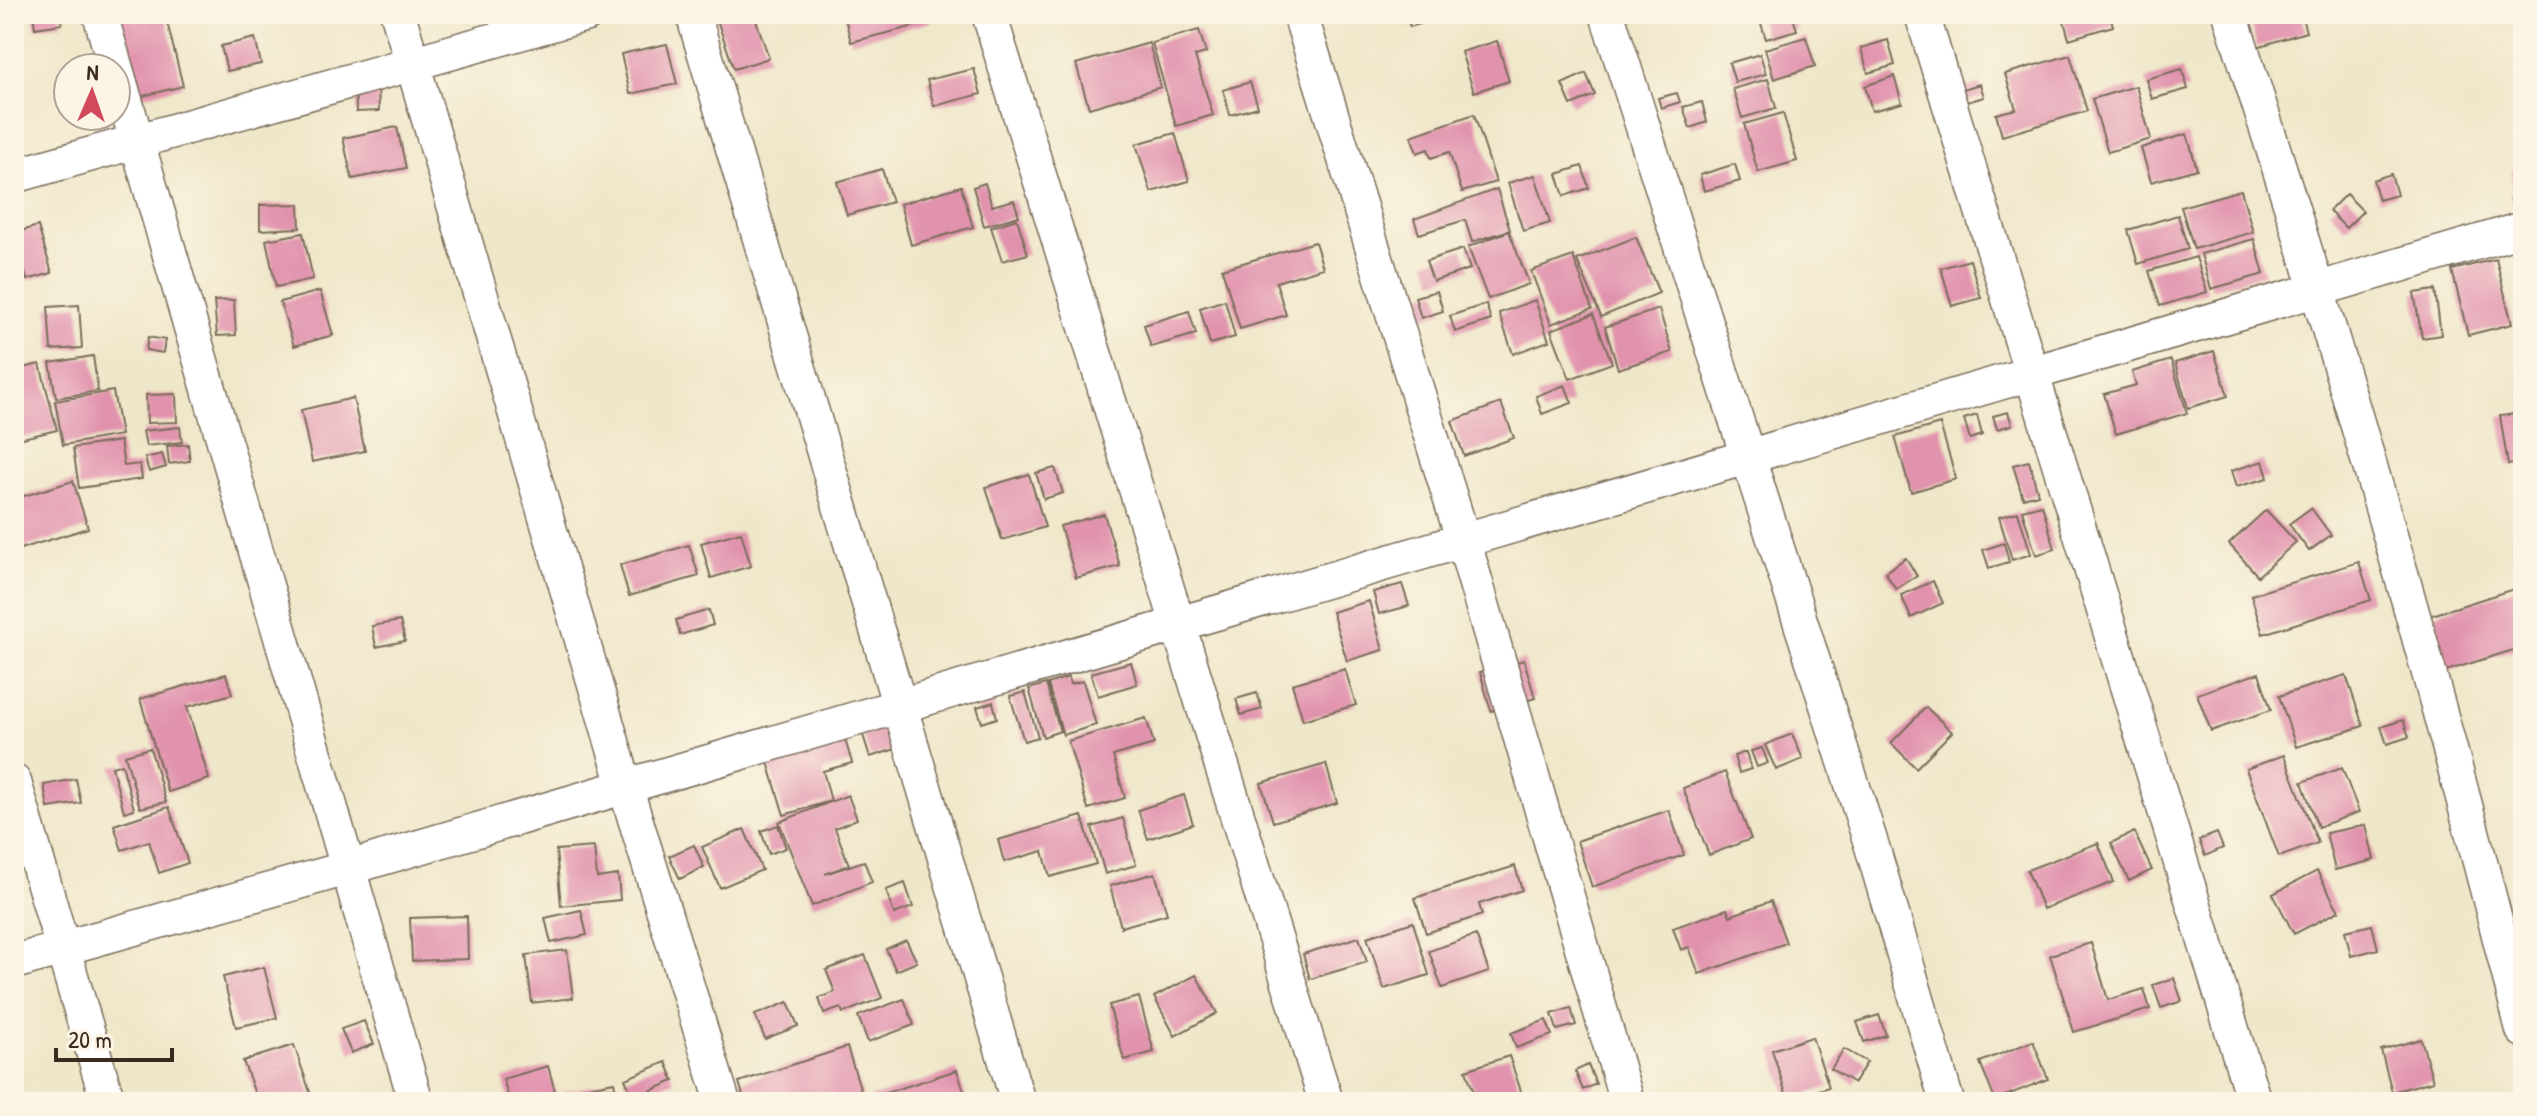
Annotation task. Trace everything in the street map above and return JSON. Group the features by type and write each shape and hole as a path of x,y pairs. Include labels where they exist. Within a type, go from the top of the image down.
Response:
{"street":[{"path":"100,14 416,1102"},
{"path":"398,14 625,786 723,1102"},
{"path":"14,176 587,14"},
{"path":"693,14 1018,1102"},
{"path":"989,14 1326,1102"},
{"path":"1300,14 1463,539 1627,1102"},
{"path":"1607,14 1914,979 1947,1102"},
{"path":"1922,14 2254,1102"},
{"path":"2230,14 2319,287 2474,832 2523,1030"},
{"path":"14,962 348,868 2523,229"},
{"path":"14,782 108,1102"}],"building":[{"path":"33,14 60,14 62,24 35,28"},
{"path":"117,14 165,14 183,86 139,97 132,71 132,52 127,52"},
{"path":"715,14 754,14 769,58 734,69"},
{"path":"844,14 929,14 931,22 851,42"},
{"path":"1406,14 1449,14 1449,15 1410,27"},
{"path":"1758,14 1792,14 1797,30 1766,39"},
{"path":"2062,14 2110,14 2113,26 2069,39"},
{"path":"2247,14 2301,14 2306,32 2257,47"},
{"path":"1199,30 1206,53 1195,56 1213,115 1176,126 1152,43"},
{"path":"1806,37 1815,66 1774,79 1765,49"},
{"path":"255,38 261,64 227,71 221,46"},
{"path":"1888,40 1895,65 1868,73 1861,48"},
{"path":"1497,41 1509,81 1474,92 1461,52"},
{"path":"1149,43 1161,87 1089,108 1076,64"},
{"path":"667,44 677,84 630,94 621,54"},
{"path":"1760,54 1766,74 1735,82 1729,63"},
{"path":"2070,55 2087,111 2002,136 1996,114 2016,109 2005,74"},
{"path":"974,69 981,94 934,106 927,80"},
{"path":"2182,69 2188,89 2152,99 2146,79"},
{"path":"1586,73 1595,95 1571,105 1562,84"},
{"path":"1894,76 1902,103 1872,111 1865,86"},
{"path":"1768,79 1776,108 1742,118 1733,89"},
{"path":"355,82 378,82 379,111 356,112"},
{"path":"1250,82 1258,107 1230,115 1223,90"},
{"path":"1980,84 1984,97 1967,102 1963,89"},
{"path":"2136,86 2151,139 2108,152 2092,99"},
{"path":"1677,93 1680,102 1661,108 1658,98"},
{"path":"1702,102 1707,122 1690,128 1683,107"},
{"path":"1783,113 1797,161 1758,172 1744,124"},
{"path":"1474,114 1496,182 1462,192 1449,152 1431,158 1428,149 1417,153 1411,136"},
{"path":"397,127 406,168 352,179 343,138"},
{"path":"1175,133 1189,181 1151,192 1136,144"},
{"path":"2187,134 2197,169 2151,182 2141,148"},
{"path":"1735,164 1740,181 1704,191 1700,175"},
{"path":"1582,166 1589,188 1564,196 1557,174"},
{"path":"882,169 892,202 847,215 837,182"},
{"path":"2512,169 2523,169 2523,200 2511,200"},
{"path":"2391,174 2397,195 2379,200 2373,180"},
{"path":"1535,175 1550,223 1523,231 1508,183"},
{"path":"985,183 992,206 1014,200 1019,216 984,226 973,187"},
{"path":"961,186 973,227 911,245 900,204"},
{"path":"1497,189 1510,230 1472,242 1465,220 1419,234 1414,219"},
{"path":"2241,190 2253,232 2194,249 2181,207"},
{"path":"2346,194 2363,211 2346,228 2329,211"},
{"path":"299,204 300,228 260,230 260,205"},
{"path":"2178,215 2188,249 2138,264 2128,230"},
{"path":"1017,219 1028,254 1002,261 991,227"},
{"path":"38,226 52,273 27,280 14,233"},
{"path":"1509,231 1529,284 1488,299 1468,247"},
{"path":"303,233 313,279 276,287 266,240"},
{"path":"1636,237 1659,293 1601,317 1577,260"},
{"path":"2254,239 2264,274 2211,289 2201,254"},
{"path":"1315,242 1323,268 1276,282 1286,315 1240,329 1222,269"},
{"path":"1463,249 1470,269 1433,281 1426,261"},
{"path":"1573,256 1592,309 1551,324 1531,271"},
{"path":"2196,257 2207,292 2160,306 2149,271"},
{"path":"2496,259 2512,324 2468,335 2452,270"},
{"path":"1970,260 1981,298 1952,306 1941,268"},
{"path":"2435,290 2441,335 2422,338 2414,293"},
{"path":"320,291 333,335 294,346 280,302"},
{"path":"1437,291 1443,311 1421,318 1415,297"},
{"path":"234,300 236,335 217,336 214,301"},
{"path":"1225,300 1235,337 1210,344 1200,308"},
{"path":"1535,300 1549,341 1513,354 1499,313"},
{"path":"1486,304 1491,320 1455,332 1450,316"},
{"path":"79,305 82,348 51,350 48,307"},
{"path":"1659,309 1672,352 1618,369 1605,327"},
{"path":"1189,311 1196,334 1151,347 1144,325"},
{"path":"1593,314 1612,363 1570,379 1551,330"},
{"path":"148,337 165,340 163,353 146,350"},
{"path":"2214,351 2228,396 2188,408 2175,363"},
{"path":"93,356 98,391 56,398 50,363"},
{"path":"2171,360 2187,413 2116,434 2104,394 2136,385 2132,372"},
{"path":"40,364 57,430 14,440 14,370"},
{"path":"1565,385 1572,403 1542,414 1536,396"},
{"path":"113,391 121,435 63,445 55,401"},
{"path":"176,394 177,422 147,423 146,395"},
{"path":"353,398 365,451 312,462 301,410"},
{"path":"1501,403 1514,438 1464,456 1452,421"},
{"path":"2008,412 2012,425 1997,429 1993,416"},
{"path":"2523,413 2523,463 2508,465 2500,416"},
{"path":"1977,415 1982,435 1970,439 1964,419"},
{"path":"1940,424 1956,479 1911,492 1895,437"},
{"path":"180,427 182,442 146,446 143,431"},
{"path":"120,441 124,466 140,464 142,479 79,488 73,448"},
{"path":"188,444 190,461 169,464 167,446"},
{"path":"162,454 166,467 149,472 145,458"},
{"path":"2029,461 2038,494 2023,498 2013,465"},
{"path":"2263,461 2268,478 2236,487 2231,471"},
{"path":"1055,468 1063,493 1044,499 1036,473"},
{"path":"1029,474 1045,527 1002,540 986,487"},
{"path":"73,481 88,528 14,551 14,499"},
{"path":"2042,505 2055,549 2036,555 2022,510"},
{"path":"2311,508 2331,535 2309,551 2289,524"},
{"path":"2266,510 2296,542 2258,576 2229,544"},
{"path":"2018,512 2031,554 2012,560 1999,517"},
{"path":"1104,514 1120,566 1076,578 1060,526"},
{"path":"741,532 751,566 711,578 701,543"},
{"path":"2004,543 2009,562 1989,568 1983,550"},
{"path":"689,545 699,576 629,596 620,565"},
{"path":"1906,558 1917,576 1896,589 1885,572"},
{"path":"2359,562 2371,600 2263,634 2251,595"},
{"path":"1933,581 1943,603 1911,618 1901,595"},
{"path":"1402,584 1409,606 1379,614 1373,592"},
{"path":"2523,586 2523,647 2446,671 2429,616"},
{"path":"1369,601 1383,650 1347,661 1332,612"},
{"path":"709,610 713,625 680,635 676,620"},
{"path":"400,621 405,641 376,647 372,626"},
{"path":"1524,660 1535,698 1491,711 1480,672"},
{"path":"1131,662 1137,684 1098,696 1091,673"},
{"path":"1345,669 1356,705 1303,720 1292,684"},
{"path":"2259,673 2271,710 2211,731 2197,694"},
{"path":"226,674 232,694 187,707 209,779 168,792 140,699"},
{"path":"2346,675 2363,726 2296,747 2279,696"},
{"path":"1068,677 1070,684 1083,681 1096,725 1063,735 1048,684"},
{"path":"1046,684 1060,731 1043,737 1029,689"},
{"path":"1025,692 1038,737 1024,741 1010,696"},
{"path":"1257,693 1262,709 1241,715 1236,699"},
{"path":"993,702 997,718 982,723 977,707"},
{"path":"1926,707 1952,732 1916,768 1891,743"},
{"path":"1146,718 1154,744 1113,756 1125,798 1088,809 1068,741"},
{"path":"2403,720 2409,737 2387,744 2381,727"},
{"path":"888,724 896,749 870,757 862,732"},
{"path":"1792,734 1803,759 1776,770 1765,745"},
{"path":"844,736 852,763 823,771 831,801 784,815 767,759"},
{"path":"150,748 166,802 140,808 125,755"},
{"path":"1762,748 1768,763 1757,767 1751,751"},
{"path":"1746,752 1751,769 1739,773 1734,756"},
{"path":"2284,755 2318,843 2279,857 2246,769"},
{"path":"122,764 134,809 124,812 112,767"},
{"path":"1326,764 1337,803 1273,822 1261,783"},
{"path":"2342,768 2359,812 2318,827 2302,782"},
{"path":"1725,772 1751,839 1709,855 1683,788"},
{"path":"76,779 81,803 48,808 44,785"},
{"path":"848,795 857,819 835,828 849,865 825,874 864,861 872,882 812,906 779,822"},
{"path":"1184,795 1193,824 1148,839 1138,810"},
{"path":"169,807 188,863 159,873 149,841 122,850 114,825"},
{"path":"1669,810 1684,855 1592,887 1577,841"},
{"path":"1082,816 1096,864 1050,877 1043,851 1004,862 998,840"},
{"path":"1123,818 1136,865 1105,874 1092,827"},
{"path":"778,825 786,848 769,854 761,831"},
{"path":"2366,825 2374,860 2335,870 2326,833"},
{"path":"744,829 762,870 720,888 702,847"},
{"path":"2134,832 2152,870 2129,881 2111,843"},
{"path":"2217,833 2223,848 2205,856 2199,840"},
{"path":"2098,843 2114,882 2043,909 2027,870"},
{"path":"694,845 704,867 680,879 669,856"},
{"path":"594,847 597,878 618,875 620,900 561,906 556,850"},
{"path":"1515,866 1522,890 1479,904 1482,915 1426,933 1415,898"},
{"path":"2317,871 2339,911 2294,934 2273,894"},
{"path":"1155,873 1167,914 1121,927 1110,886"},
{"path":"905,883 913,907 894,914 886,890"},
{"path":"1771,901 1786,943 1699,974 1689,947 1681,950 1673,928 1727,909 1730,916"},
{"path":"581,910 587,935 551,943 545,918"},
{"path":"467,916 468,959 412,961 410,918"},
{"path":"1413,922 1429,975 1384,989 1367,937"},
{"path":"2372,925 2378,949 2351,956 2345,931"},
{"path":"1476,935 1489,972 1442,988 1429,951"},
{"path":"1359,937 1367,962 1310,979 1303,954"},
{"path":"906,940 917,962 896,971 886,949"},
{"path":"2091,943 2108,1000 2144,989 2150,1009 2074,1032 2050,955"},
{"path":"567,950 573,998 532,1003 526,955"},
{"path":"865,955 882,998 843,1013 841,1008 824,1014 819,998 835,992 826,970"},
{"path":"264,967 277,1018 236,1027 223,977"},
{"path":"1196,975 1217,1013 1175,1036 1154,997"},
{"path":"2174,978 2182,1001 2161,1008 2153,985"},
{"path":"1139,997 1154,1052 1124,1060 1109,1005"},
{"path":"904,999 914,1025 868,1042 858,1016"},
{"path":"788,1002 798,1026 765,1039 755,1015"},
{"path":"1571,1008 1576,1025 1557,1030 1552,1014"},
{"path":"1879,1015 1886,1035 1864,1042 1857,1022"},
{"path":"1546,1020 1552,1035 1516,1048 1511,1033"},
{"path":"364,1021 374,1044 351,1053 341,1029"},
{"path":"1812,1037 1829,1087 1788,1100 1772,1050"},
{"path":"2421,1039 2433,1081 2392,1092 2381,1050"},
{"path":"2033,1041 2048,1079 1995,1100 1980,1062"},
{"path":"294,1045 312,1098 300,1102 258,1102 243,1061"},
{"path":"847,1047 863,1097 846,1102 745,1102 739,1082"},
{"path":"1844,1049 1867,1062 1854,1083 1831,1069"},
{"path":"1509,1056 1523,1097 1509,1102 1477,1102 1466,1070"},
{"path":"666,1062 674,1081 633,1098 625,1079"},
{"path":"1588,1065 1596,1084 1583,1090 1575,1071"},
{"path":"548,1066 558,1102 510,1102 503,1079"},
{"path":"957,1070 966,1097 951,1102 868,1102 867,1099"},
{"path":"614,1082 618,1102 563,1102 561,1092"}]}
